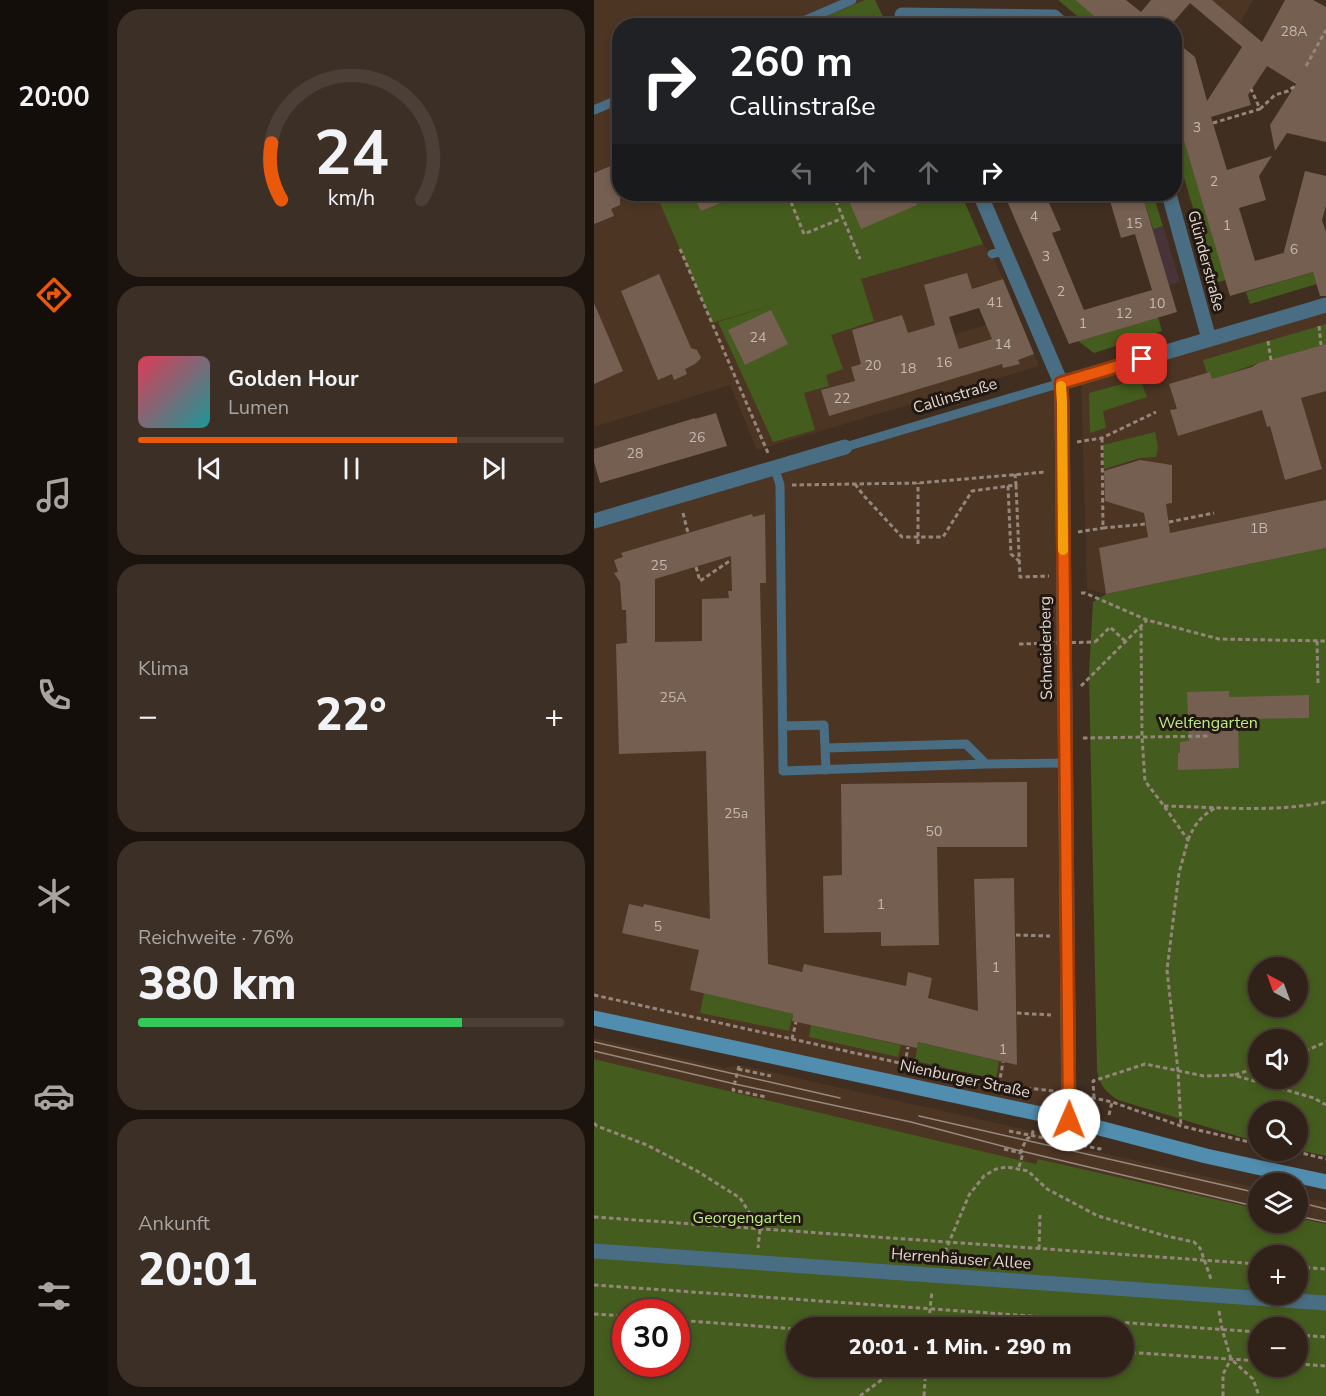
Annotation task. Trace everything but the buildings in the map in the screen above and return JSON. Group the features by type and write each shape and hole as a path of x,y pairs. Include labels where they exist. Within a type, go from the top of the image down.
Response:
{"street":[{"path":"896,0 903,18"},
{"path":"1004,18 1055,18"},
{"name":"Schneiderberg","path":"982,201 998,252 1061,383 1069,1120"},
{"name":"Glünderstraße","path":"1171,201 1209,339"},
{"name":"Callinstraße","path":"1061,383 1326,305"},
{"name":"Callinstraße","path":"594,521 845,447"},
{"name":"Nienburger Straße","path":"594,1018 1069,1120 1195,1153 1326,1182"},
{"name":"Herrenhäuser Allee","path":"594,1251 1326,1303"}],"lane":[{"path":"810,18 852,0"},
{"path":"594,110 612,102"},
{"name":"Callinstraße","path":"845,447 1061,383"},
{"path":"775,469 780,485 783,771 1066,763"},
{"path":"783,726 824,725 825,770"},
{"path":"825,748 966,744 986,764"}],"path":[{"path":"1306,66 1326,30"},
{"path":"1213,123 1260,109 1275,95 1295,86"},
{"path":"1251,90 1260,109"},
{"path":"836,201 860,259"},
{"path":"791,202 804,234 843,218"},
{"path":"680,249 775,469"},
{"path":"1319,326 1321,345"},
{"path":"1268,341 1270,360"},
{"path":"1088,441 1102,438 1156,412"},
{"path":"1102,438 1103,528"},
{"path":"780,485 918,483 1063,471"},
{"path":"1015,474 1020,577 1064,575"},
{"path":"918,483 918,544"},
{"path":"855,484 902,537 943,537 972,491 1016,485"},
{"path":"1008,486 1011,554 1019,561"},
{"path":"679,496 688,533"},
{"path":"1169,522 1214,513"},
{"path":"1092,530 1146,524"},
{"path":"696,567 700,581 732,560"},
{"path":"1085,593 1147,620 1219,639 1326,641"},
{"path":"1065,702 1147,620"},
{"path":"1141,626 1142,737 1145,781 1188,840"},
{"path":"1019,644 1095,642 1110,627 1126,642"},
{"path":"1317,641 1318,683"},
{"path":"1066,739 1210,736"},
{"path":"1164,806 1297,807 1326,802"},
{"path":"1181,1126 1178,1071 1167,970 1179,873 1188,840 1193,826 1206,813 1218,807"},
{"path":"1016,935 1068,936"},
{"path":"594,995 999,1084 1045,1089 1112,1102 1181,1126 1248,1142"},
{"path":"1017,1013 1068,1016"},
{"path":"792,1039 796,1022"},
{"path":"1308,1050 1326,1042"},
{"path":"906,1064 908,1047"},
{"path":"999,1084 1004,1062"},
{"path":"1094,1098 1093,1081 1145,1064 1204,1076 1233,1075 1248,1070"},
{"path":"766,1097 733,1090 738,1069 771,1076"},
{"path":"1233,1075 1314,1098 1326,1105"},
{"path":"594,1123 647,1145 697,1171 740,1198 760,1229 758,1262"},
{"path":"1009,1131 1100,1149"},
{"path":"1018,1168 1023,1153 1021,1151 1026,1140 1032,1135"},
{"path":"1004,1149 1023,1153"},
{"path":"1308,1155 1326,1159"},
{"path":"958,1218 969,1195 984,1176 996,1169 1018,1168 1028,1171 1047,1189 1098,1216 1194,1242 1200,1248"},
{"path":"1039,1249 1040,1215"},
{"path":"594,1217 1248,1263"},
{"path":"1308,1268 1326,1269"},
{"path":"594,1285 1248,1331"},
{"path":"594,1314 612,1315"},
{"path":"690,1321 786,1328"},
{"path":"1308,1336 1326,1337"},
{"path":"1134,1353 1248,1360"},
{"path":"1223,1396 1223,1374 1231,1359"},
{"path":"1231,1359 1253,1379 1259,1396"},
{"path":"1308,1365 1326,1366"},
{"path":"860,1396 885,1377"},
{"path":"924,1396 925,1377"}],"shaded area":[{"path":"594,0 875,0 884,18 612,18 612,201 964,201 983,244 992,254 1003,279 929,301 935,323 946,337 1018,315 1039,366 757,450 730,385 594,427"},
{"path":"1212,0 1253,0 1240,23"},
{"path":"1163,226 1180,282 1152,290 1135,234"},
{"path":"1326,305 1326,548 1106,594 1087,589 1081,376"},
{"path":"1061,383 1069,1120 594,1018 594,521"},
{"path":"594,1038 725,1068 740,1065 1049,1135 1048,1141 1248,1186 1248,1207 1038,1159 1036,1164 594,1059"},
{"path":"1308,1198 1326,1202 1326,1224 1308,1220"}],"green space":[{"path":"865,0 875,0 884,18 823,18"},
{"path":"1058,0 1075,0 1097,18 1080,18"},
{"path":"1182,134 1226,280 1215,283 1182,171"},
{"path":"659,201 964,201 983,244 861,279 874,321 831,335 843,369 826,375 829,386 804,393 815,430 773,442 718,322 787,301 712,323"},
{"path":"1144,201 1155,201 1163,226 1153,229"},
{"path":"1313,272 1317,284 1250,304 1246,292"},
{"path":"1158,317 1162,331 1094,353 1078,341"},
{"path":"1326,324 1326,344 1258,363 1212,380 1210,372 1207,373 1203,360"},
{"path":"1140,379 1147,397 1103,411 1106,428 1090,433 1089,393"},
{"path":"1155,432 1158,447 1156,457 1140,458 1104,469 1103,445"},
{"name":"Welfengarten","path":"1326,548 1326,1156 1308,1152 1308,1101 1248,1101 1248,1139 1118,1100 1106,1091 1100,1081 1097,1071 1089,673 1093,602 1106,594"},
{"path":"704,993 793,1014 789,1031 700,1013"},
{"path":"811,1025 901,1045 898,1057 809,1037"},
{"path":"918,1042 999,1061 996,1079 915,1061"},
{"name":"Georgengarten","path":"594,1059 1036,1164 1038,1159 1248,1207 1248,1233 1308,1233 1308,1220 1326,1224 1326,1396 594,1396"}],"tram line":[{"path":"594,1042 840,1098"},
{"path":"594,1051 911,1122 1021,1151 1248,1205"},
{"path":"919,1116 1248,1191"},
{"path":"1308,1204 1326,1209"},
{"path":"1308,1218 1326,1222"}],"slow traffic":[{"path":"1061,386 1063,550"}],"route":[{"path":"1069,1120 1061,383 1142,359"}]}
